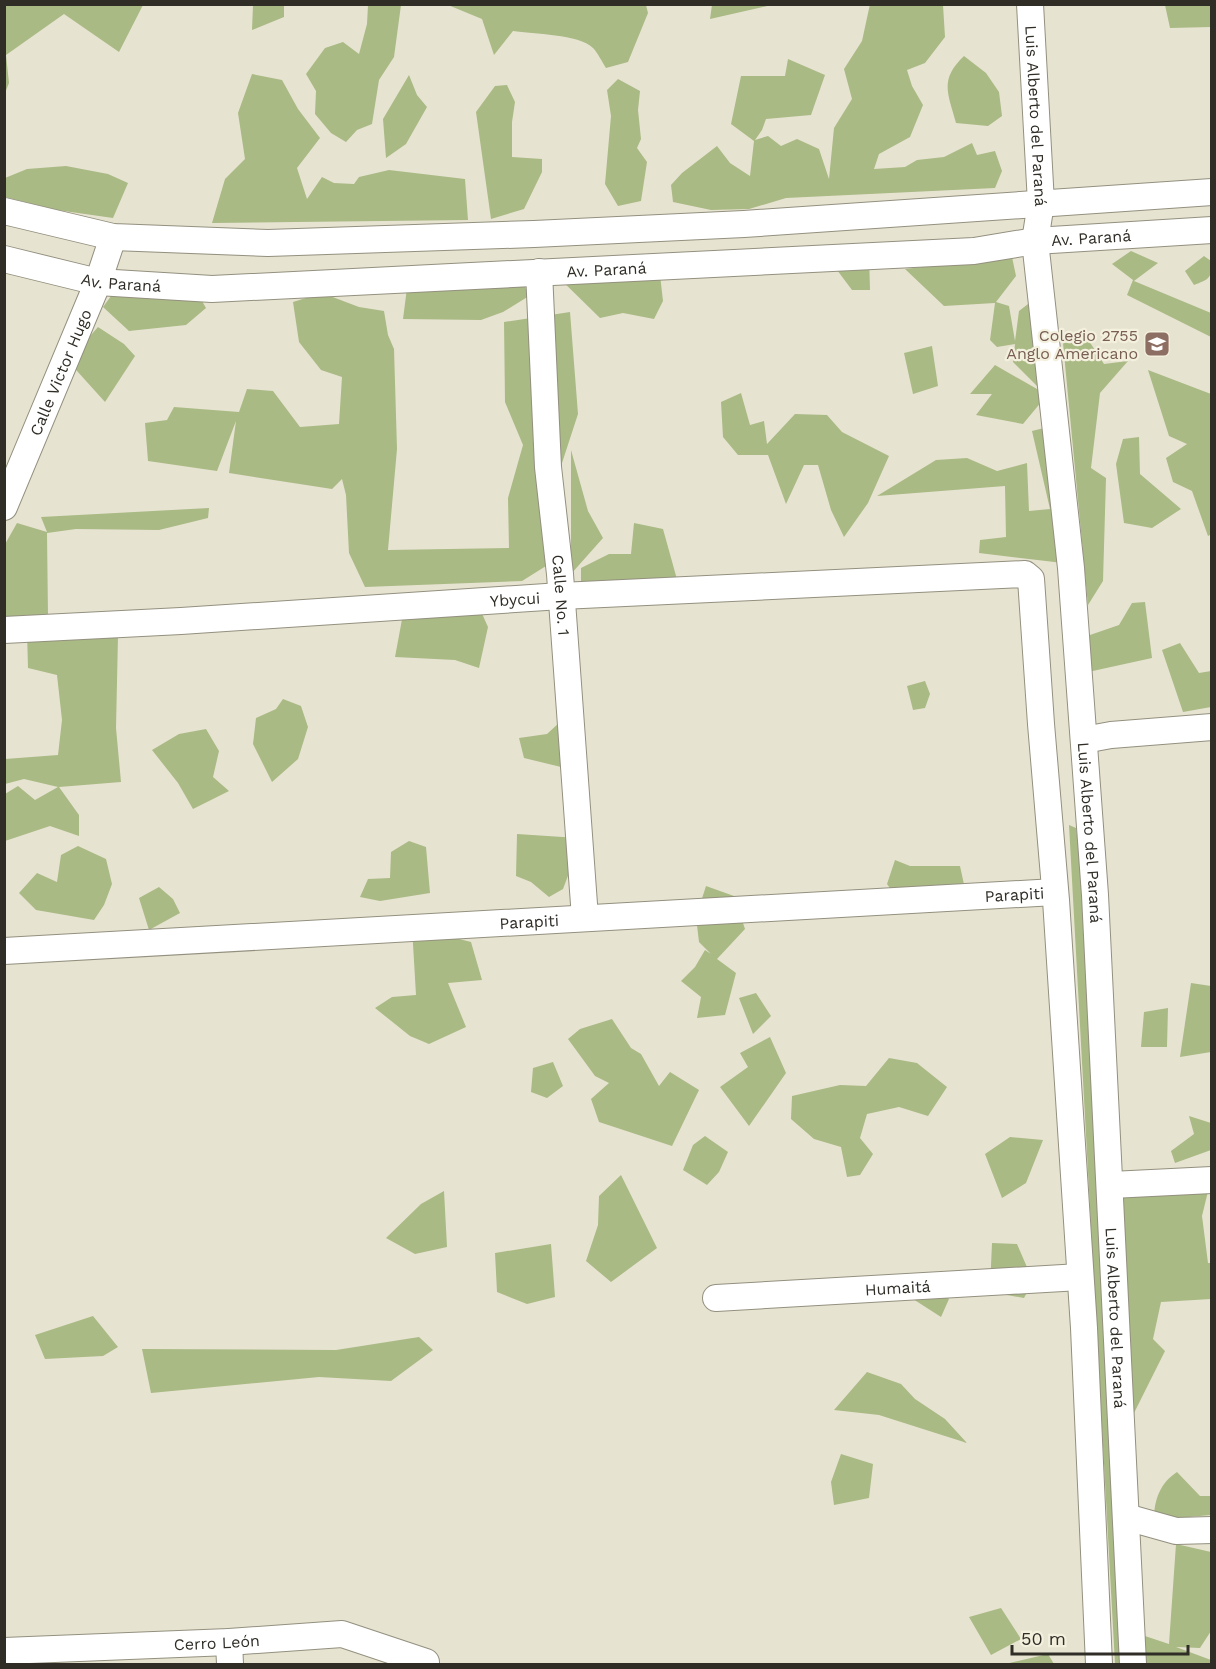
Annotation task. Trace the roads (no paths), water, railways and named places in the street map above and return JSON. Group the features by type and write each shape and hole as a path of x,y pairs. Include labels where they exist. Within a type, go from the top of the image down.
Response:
{"street":[{"name":"Luis Alberto del Paraná","path":"1030,4 1041,203 1035,241 1071,568 1096,907 1133,1665"},
{"path":"4,212 113,237 268,243 744,224 1212,192"},
{"name":"Av. Paraná","path":"4,259 98,282 212,289 974,251 1035,241 1212,230"},
{"name":"Calle Victor Hugo","path":"4,507 98,282 113,237"},
{"name":"Calle No. 1","path":"539,272 548,467 561,596 585,918"},
{"name":"Ybycui","path":"4,630 181,621 561,596 1025,574 1032,582 1041,724"},
{"path":"1100,1665 1080,1277 1055,892 1041,724 1110,735 1212,727"},
{"name":"Parapiti","path":"4,951 1055,892"},
{"path":"1111,1185 1212,1180"},
{"name":"Humaitá","path":"716,1298 1080,1277"},
{"path":"1126,1517 1176,1531 1212,1530"},
{"name":"Cerro León","path":"4,1652 229,1653 342,1634 426,1662"}],"place":[{"name":"Colegio 2755 Anglo Americano","path":"1157,344"}]}
